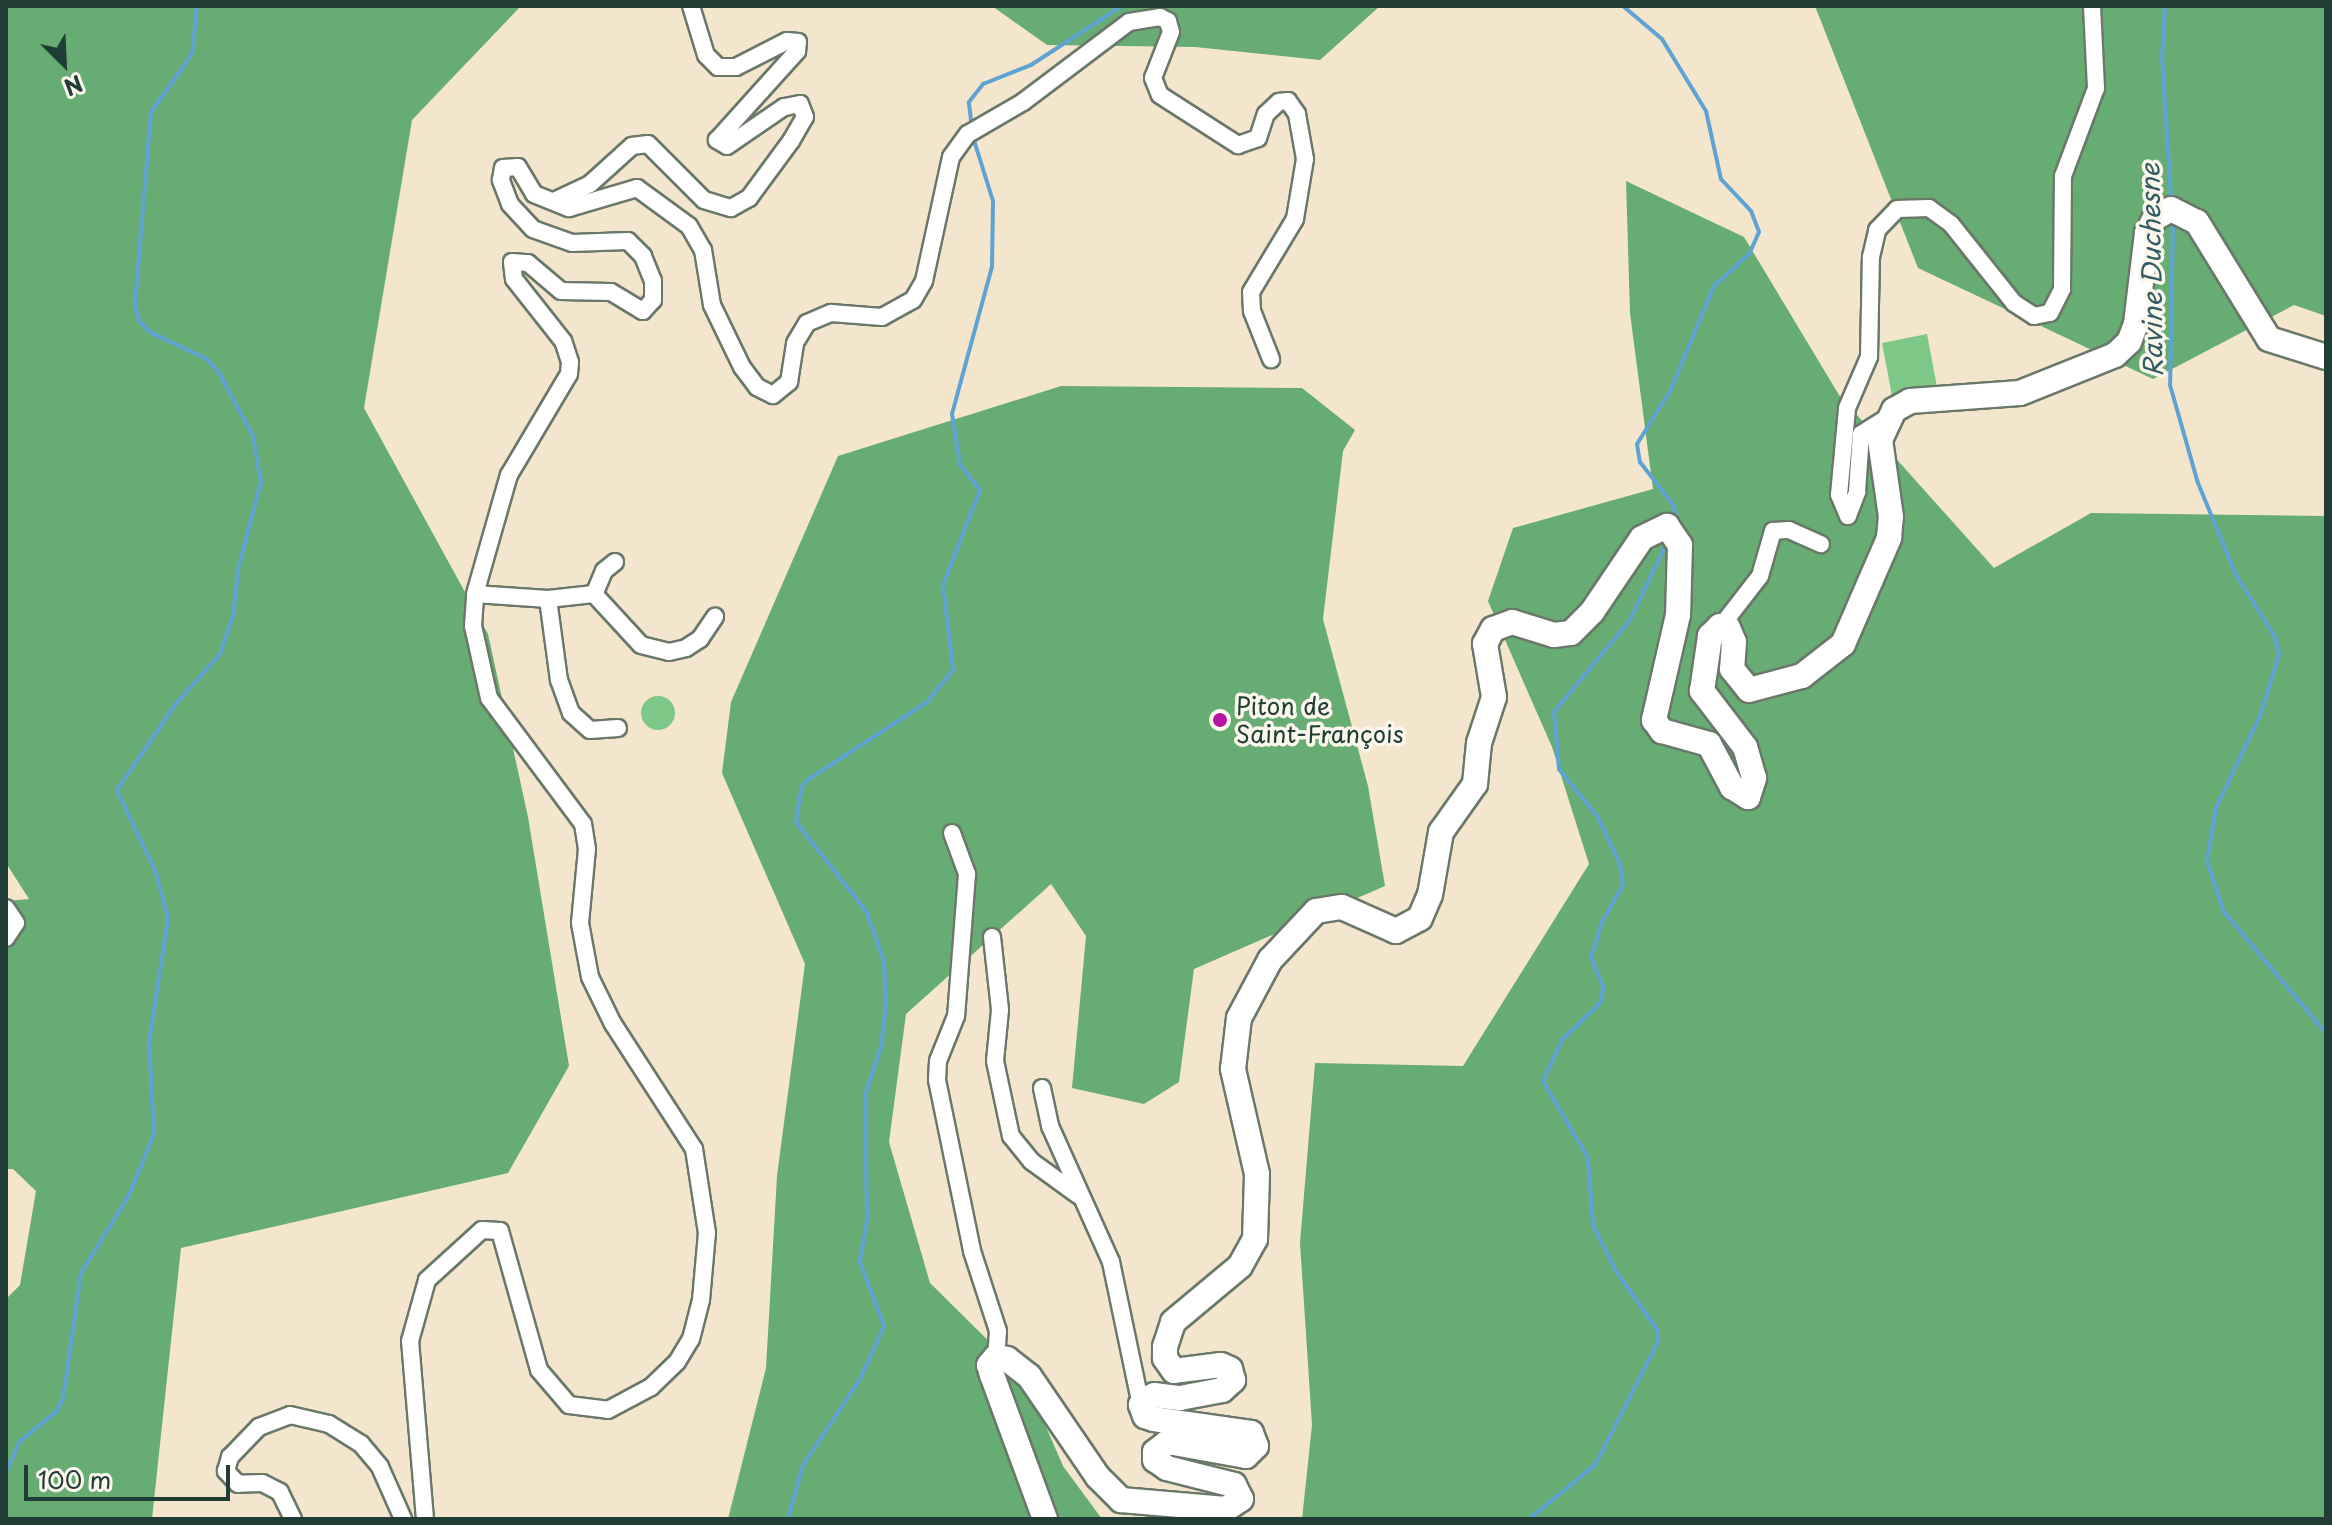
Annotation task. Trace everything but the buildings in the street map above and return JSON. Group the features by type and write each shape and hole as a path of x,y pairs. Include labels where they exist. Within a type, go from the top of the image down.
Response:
{"main road":[{"path":"1045,1519 992,1375 989,1365 996,1357 1007,1359 1029,1376 1098,1477 1121,1500 1226,1509 1238,1505 1234,1485 1167,1468 1155,1460 1155,1452 1168,1442 1246,1456 1256,1446 1251,1433 1154,1419 1145,1416 1141,1405 1154,1395 1193,1397 1222,1390 1233,1380 1230,1369 1221,1365 1174,1371 1165,1358 1165,1347 1173,1322 1240,1266 1255,1239 1257,1174 1233,1069 1239,1018 1257,979 1301,924 1325,907 1353,911 1386,930 1404,930 1420,918 1430,895 1441,832 1475,784 1479,743 1494,697 1486,653 1490,633 1512,622 1554,635 1577,629 1628,553 1655,528 1667,526 1680,545 1678,615 1654,720 1662,731 1709,744 1732,787 1748,797 1754,778 1745,747 1702,691 1707,644 1722,625 1734,642 1732,669 1749,690 1810,673 1843,644 1889,538 1891,517 1880,440 1888,417 1910,401 2020,393 2115,355 2133,333 2147,233 2162,212 2188,214 2269,339 2326,357"}],"street":[{"path":"554,201 590,184 632,146 648,144 704,200 731,208 749,198 791,141 805,117 800,104 784,107 727,146 717,140 720,131 797,51 798,42 787,41 736,67 718,67 706,55 691,6"},
{"path":"1888,417 1861,434 1857,492 1848,516 1839,495 1847,408 1869,357 1871,257 1877,230 1897,209 1929,208 1951,224 2014,303 2034,316 2050,313 2062,289 2063,176 2096,88 2092,6"},
{"path":"425,1519 410,1341 427,1280 482,1230 500,1231 539,1370 569,1405 608,1410 651,1387 677,1362 691,1339 701,1300 707,1233 703,1179 691,1141 613,1024 587,968 580,923 587,849 583,824 489,698 473,626 475,594 509,475 569,374 570,362 563,341 514,279 512,262 528,263 561,291 611,292 643,311 654,296 649,269 628,241 572,243 525,223 507,196 503,168 518,167 534,194 578,207 637,188 689,226 703,250 712,305 742,367 757,387 773,395 789,382 795,343 807,323 831,313 882,317 913,300 924,281 951,157 968,134 1023,102 1129,22 1160,17 1168,21 1171,32 1153,78 1160,95 1238,145 1258,138 1266,114 1279,102 1288,101 1297,114 1305,159 1295,219 1251,292 1271,359"},
{"path":"1722,625 1760,576 1773,531 1789,530 1821,544"},
{"path":"594,594 604,571 615,562"},
{"path":"475,594 548,599 594,594"},
{"path":"594,594 631,637 656,651 686,648 700,639 715,617"},
{"path":"548,599 559,680 571,713 590,730 618,728"},
{"path":"952,833 967,874 956,1016 938,1061 937,1080 972,1251 998,1331 996,1357"},
{"path":"6,908 16,923 6,938"},
{"path":"992,937 1000,1010 995,1061 1011,1136 1031,1161 1085,1202"},
{"path":"1042,1088 1050,1126 1111,1262 1141,1405"},
{"path":"293,1519 280,1492 262,1483 238,1484 226,1471 230,1457 259,1427 290,1415 329,1424 361,1444 380,1467 403,1519"}],"green space":[{"path":"6,6 521,6 412,120 364,408 488,634 528,817 569,1066 508,1173 181,1248 152,1519 6,1519 6,1299 20,1285 36,1191 13,1169 6,1169 6,901 29,899 6,863"},
{"path":"992,6 1380,6 1320,60 1195,47 1047,45"},
{"path":"1815,6 2326,6 2326,316 2294,305 2153,379 1918,268"},
{"path":"1626,181 1744,237 1839,395 1994,568 2091,513 2326,516 2326,1519 1302,1519 1312,1425 1300,1243 1315,1063 1463,1066 1589,864 1552,747 1488,601 1513,528 1653,489 1630,313"},
{"path":"1927,334 1937,387 1892,396 1882,343"},
{"path":"1061,386 1302,388 1355,430 1343,451 1323,619 1368,786 1385,886 1194,969 1179,1082 1144,1104 1072,1088 1086,936 1051,884 906,1014 889,1142 930,1283 1024,1376 1063,1466 1102,1519 728,1519 766,1368 777,1176 805,964 722,773 731,702 838,456"},
{"path":"658,696 670,701 675,713 670,725 658,730 646,725 641,713 646,701"}],"waterway":[{"path":"6,1472 20,1441 56,1412 63,1399 81,1273 129,1195 154,1134 149,1042 168,919 156,873 117,790 175,705 220,654 233,617 238,570 261,482 253,436 218,371 207,359 150,332 139,321 135,303 151,112 192,54 197,6"},
{"path":"972,128 969,102 983,84 1031,65 1122,6"},
{"path":"1623,6 1662,39 1706,111 1721,179 1751,211 1759,232 1749,254 1714,286 1670,391 1637,444 1640,462 1674,506 1676,521"},
{"name":"Ravine Duchesne","path":"2165,6 2162,58 2171,199"},
{"path":"788,1519 803,1465 860,1379 884,1326 860,1262 867,1219 865,1095 881,1047 886,1004 884,961 866,911 796,822 802,786 809,779 927,702 953,670 943,585 980,490 960,464 952,414 992,267 993,201 973,137"},
{"name":"Ravine Duchesne","path":"2173,220 2170,385 2198,483 2236,575 2274,635 2279,654 2260,716 2216,808 2207,861 2224,912 2326,1033"},
{"path":"1529,1519 1595,1465 1658,1342 1658,1331 1616,1271 1593,1225 1588,1158 1543,1081 1562,1040 1601,1002 1603,986 1591,958 1602,922 1623,885 1620,864 1597,816 1559,769 1554,712 1630,620 1668,540"}],"place":[{"name":"Piton de Saint-François","path":"1220,720"}]}
